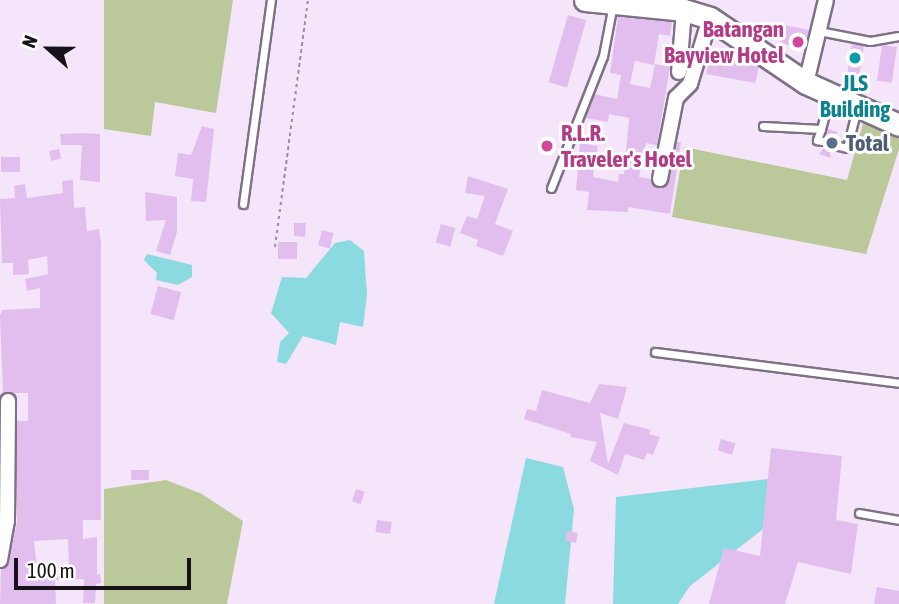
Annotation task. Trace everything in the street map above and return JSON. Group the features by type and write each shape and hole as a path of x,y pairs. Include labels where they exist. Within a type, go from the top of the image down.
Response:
{"main road":[{"path":"585,0 684,10 710,18 806,83 899,125"}],"street":[{"path":"806,83 826,0"},
{"path":"679,72 684,10"},
{"path":"660,179 676,97 690,84 710,18"},
{"path":"0,560 7,521 8,401"}],"lane":[{"path":"243,204 271,0"},
{"path":"551,188 603,56 613,3"},
{"path":"819,31 870,41 899,36"},
{"path":"822,141 817,140 831,95"},
{"path":"834,145 847,148 857,108"},
{"path":"763,126 821,129"},
{"path":"655,352 899,383"},
{"path":"859,513 899,520"}],"path":[{"path":"275,247 308,0"}],"shaded area":[{"path":"104,0 233,0 216,113 155,102 151,136 104,129"},
{"path":"864,120 899,134 899,149 866,254 672,217 684,147 847,180"},
{"path":"350,240 364,251 367,294 363,327 340,322 336,345 303,336 286,364 277,362 280,342 289,333 271,313 282,277 306,278 335,243"},
{"path":"147,254 192,265 192,277 178,285 156,280 157,273 144,260"},
{"path":"526,458 563,467 574,509 565,604 494,604"},
{"path":"768,479 763,529 690,586 678,604 613,604 616,497"},
{"path":"166,480 202,494 243,521 227,604 104,604 104,489"}],"building":[{"path":"568,15 586,20 567,88 549,82"},
{"path":"618,17 672,22 670,36 659,34 654,65 635,61 630,84 650,88 655,64 670,67 657,145 646,143 639,177 651,179 657,188 667,186 677,142 681,142 670,214 628,207 628,212 587,210 589,192 576,190 580,143 598,146 593,177 618,182 619,174 624,174 629,118 609,114 608,122 586,118 594,94 617,99 621,75 610,73"},
{"path":"785,25 809,30 806,49 781,44"},
{"name":"JLS Building","path":"852,44 864,46 859,76 847,75"},
{"path":"882,45 897,47 892,83 877,81"},
{"path":"712,51 759,67 755,83 706,74"},
{"path":"202,126 214,129 206,202 191,201 193,179 175,176 178,153 191,155"},
{"path":"827,129 838,132 828,143"},
{"path":"60,134 100,134 100,182 80,180 82,145 61,145"},
{"path":"828,143 831,158 819,154"},
{"path":"59,149 61,159 51,161 49,151"},
{"path":"1,157 20,157 20,172 1,172"},
{"path":"468,176 508,189 495,224 513,231 503,256 476,246 478,240 460,233 467,216 477,219 485,196 465,193"},
{"path":"73,180 74,208 85,207 87,231 99,229 101,242 101,520 83,520 83,539 97,537 97,575 100,574 101,583 96,584 95,603 83,603 84,579 55,580 56,604 0,604 1,569 9,562 17,522 17,421 28,421 28,393 3,393 0,316 2,310 40,308 40,288 27,291 25,279 48,274 47,256 28,260 29,274 13,275 13,263 2,263 0,199 15,198 14,186 25,184 27,198 63,193 62,181","holes":["68,539 69,568 37,569 34,541"]},
{"path":"145,192 177,197 177,232 170,255 156,251 166,220 146,221"},
{"path":"294,223 306,223 305,237 294,236"},
{"path":"441,224 455,228 450,246 436,242"},
{"path":"322,230 334,233 330,248 318,246"},
{"path":"278,242 297,242 297,259 278,259"},
{"path":"158,286 181,292 174,320 150,314"},
{"path":"599,384 627,387 618,419 600,413 608,464 624,423 651,430 649,434 660,437 653,455 647,453 644,460 625,454 618,475 590,461 597,442 570,437 571,434 524,419 527,409 536,411 542,390 590,403"},
{"path":"721,439 735,443 732,455 718,451"},
{"path":"771,448 842,456 836,520 858,524 851,574 798,562 785,604 709,604 724,548 760,556"},
{"path":"131,470 149,470 149,480 131,480"},
{"path":"356,489 365,492 361,504 352,501"},
{"path":"377,520 392,522 390,534 375,532"},
{"path":"567,531 578,533 576,543 565,541"},
{"path":"877,587 899,591 899,604 874,604"}],"place":[{"name":"Batangan Bayview Hotel","path":"798,42"},
{"name":"JLS Building","path":"855,58"},
{"name":"Total","path":"832,143"},
{"name":"R.L.R. Traveler's Hotel","path":"547,146"}]}
